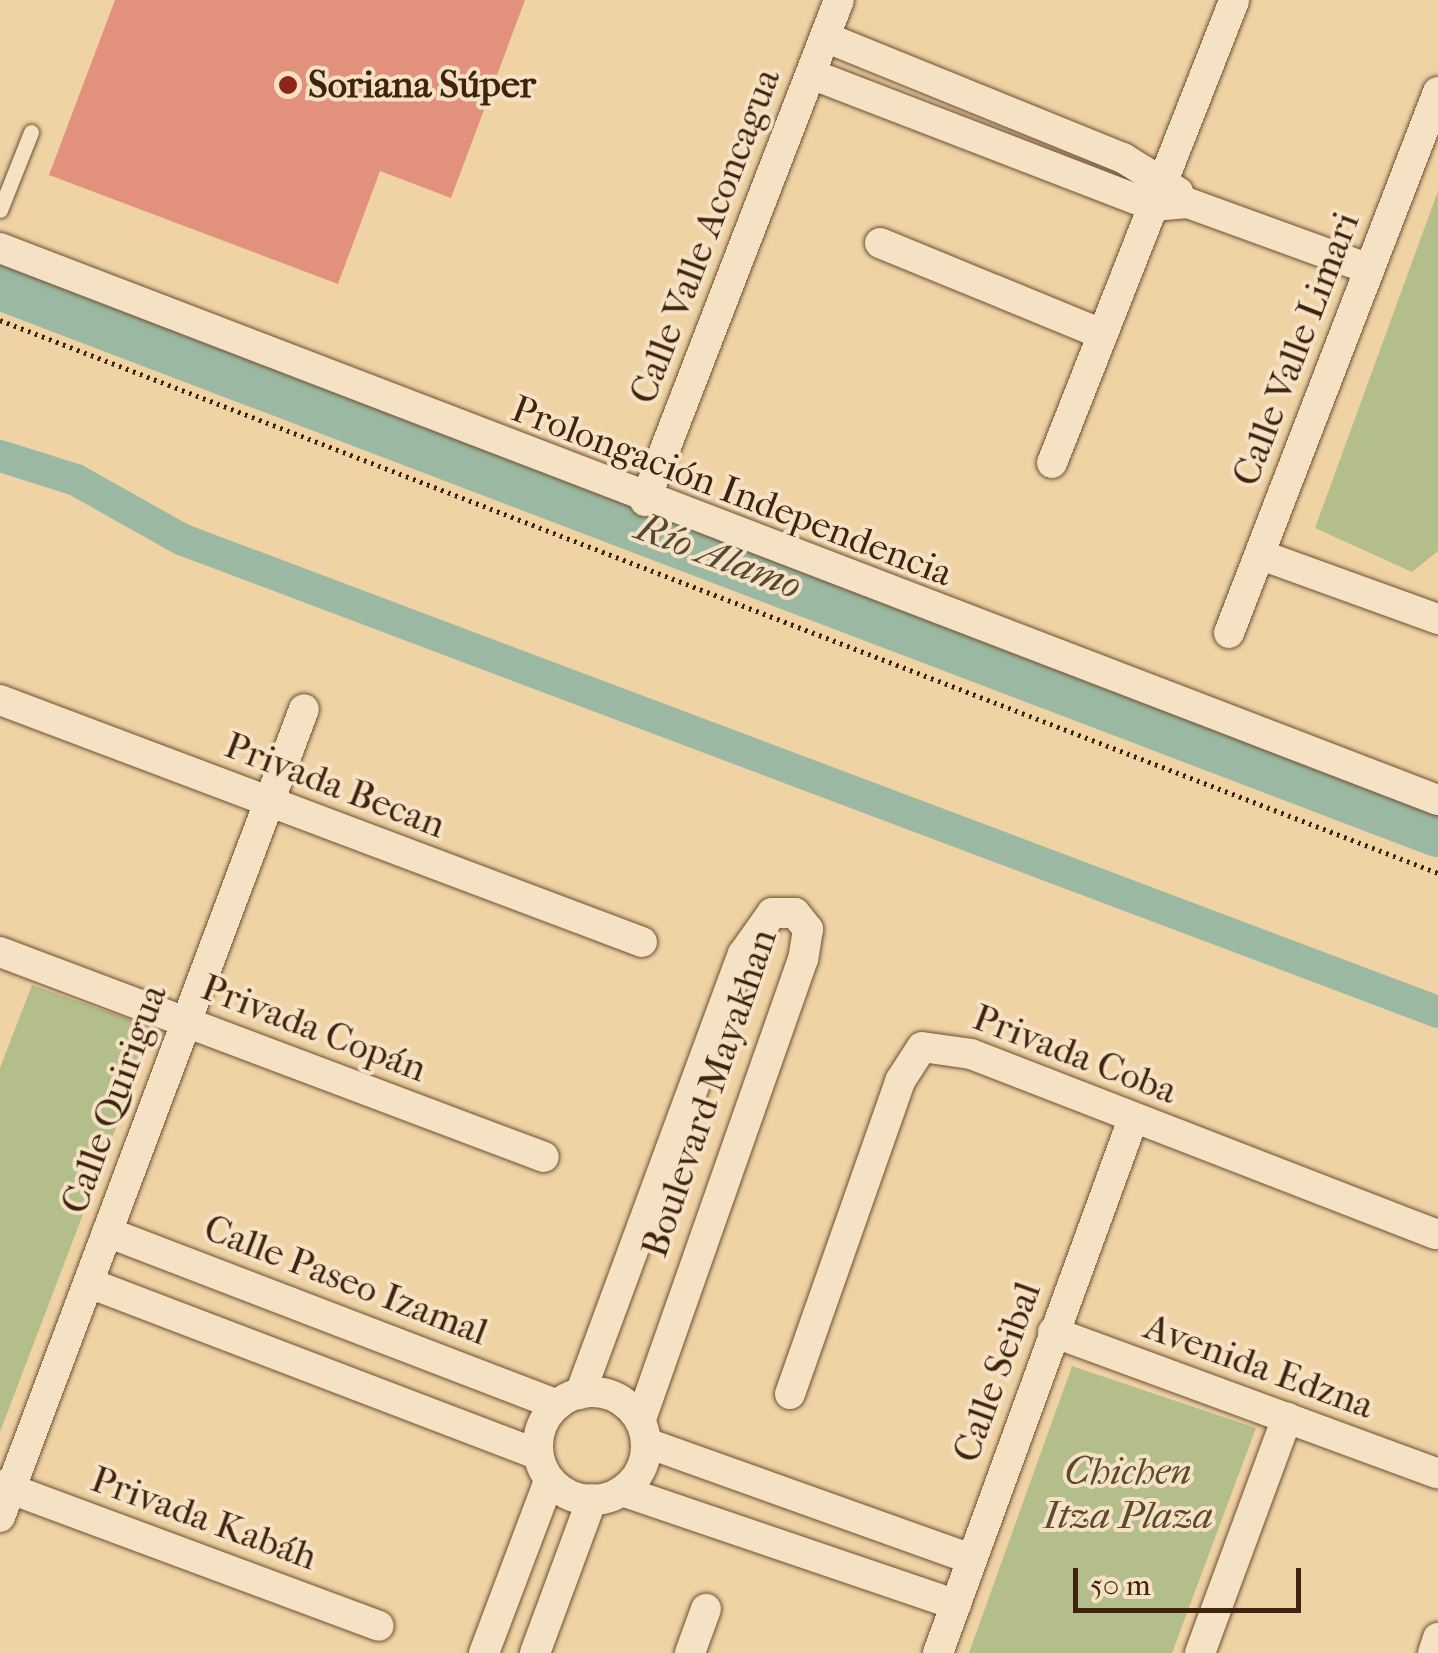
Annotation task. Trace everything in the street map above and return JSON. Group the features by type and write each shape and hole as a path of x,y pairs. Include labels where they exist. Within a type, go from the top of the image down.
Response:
{"street":[{"name":"Calle Valle Aconcagua","path":"646,501 838,0"},
{"path":"1052,464 1234,0"},
{"path":"825,37 1164,178 1188,203"},
{"path":"811,74 1153,206 1188,203 1369,270"},
{"name":"Calle Valle Limari","path":"1230,634 1438,92"},
{"path":"880,244 1102,334"},
{"name":"Prolongación Independencia","path":"0,248 646,501 1438,800"},
{"path":"1261,555 1431,608"},
{"name":"Privada Becan","path":"0,700 642,942"},
{"name":"Calle Quirigua","path":"4,1497 304,709"},
{"name":"Boulevard Mayakhan","path":"568,1399 744,954 772,912 794,912 808,929 803,960 643,1432"},
{"name":"Privada Copán","path":"3,963 186,1022 544,1157"},
{"name":"Privada Coba","path":"790,1394 900,1080 922,1047 971,1054 1434,1234"},
{"name":"Calle Seibal","path":"938,1653 1133,1119"},
{"name":"Calle Paseo Izamal","path":"108,1232 568,1399"},
{"path":"89,1282 543,1468 592,1499 622,1490 956,1604"},
{"name":"Avenida Edzna","path":"1053,1332 1438,1474"},
{"path":"484,1653 568,1399 615,1397 643,1432 971,1559"},
{"path":"1200,1653 1287,1418"},
{"path":"622,1490 643,1432"},
{"name":"Privada Kabáh","path":"4,1497 379,1626"},
{"path":"534,1653 592,1499"},
{"path":"690,1653 706,1609"},
{"path":"1433,1653 1438,1638"}],"lane":[{"path":"0,210 31,132"}],"path":[{"path":"0,320 1438,873"}],"green space":[{"path":"1438,191 1438,551 1412,572 1315,528"},
{"path":"32,985 154,1028 0,1432 0,1068"},
{"name":"Chichen Itza Plaza","path":"1072,1366 1256,1428 1172,1653 969,1653"}],"building":[{"name":"Soriana Súper","path":"115,0 525,0 451,198 380,171 338,284 49,175"}],"waterway":[{"name":"Río Alamo","path":"0,282 1438,829"},
{"path":"0,456 76,480 181,539 1438,1012"}],"place":[{"name":"Soriana Súper","path":"288,85"}]}
